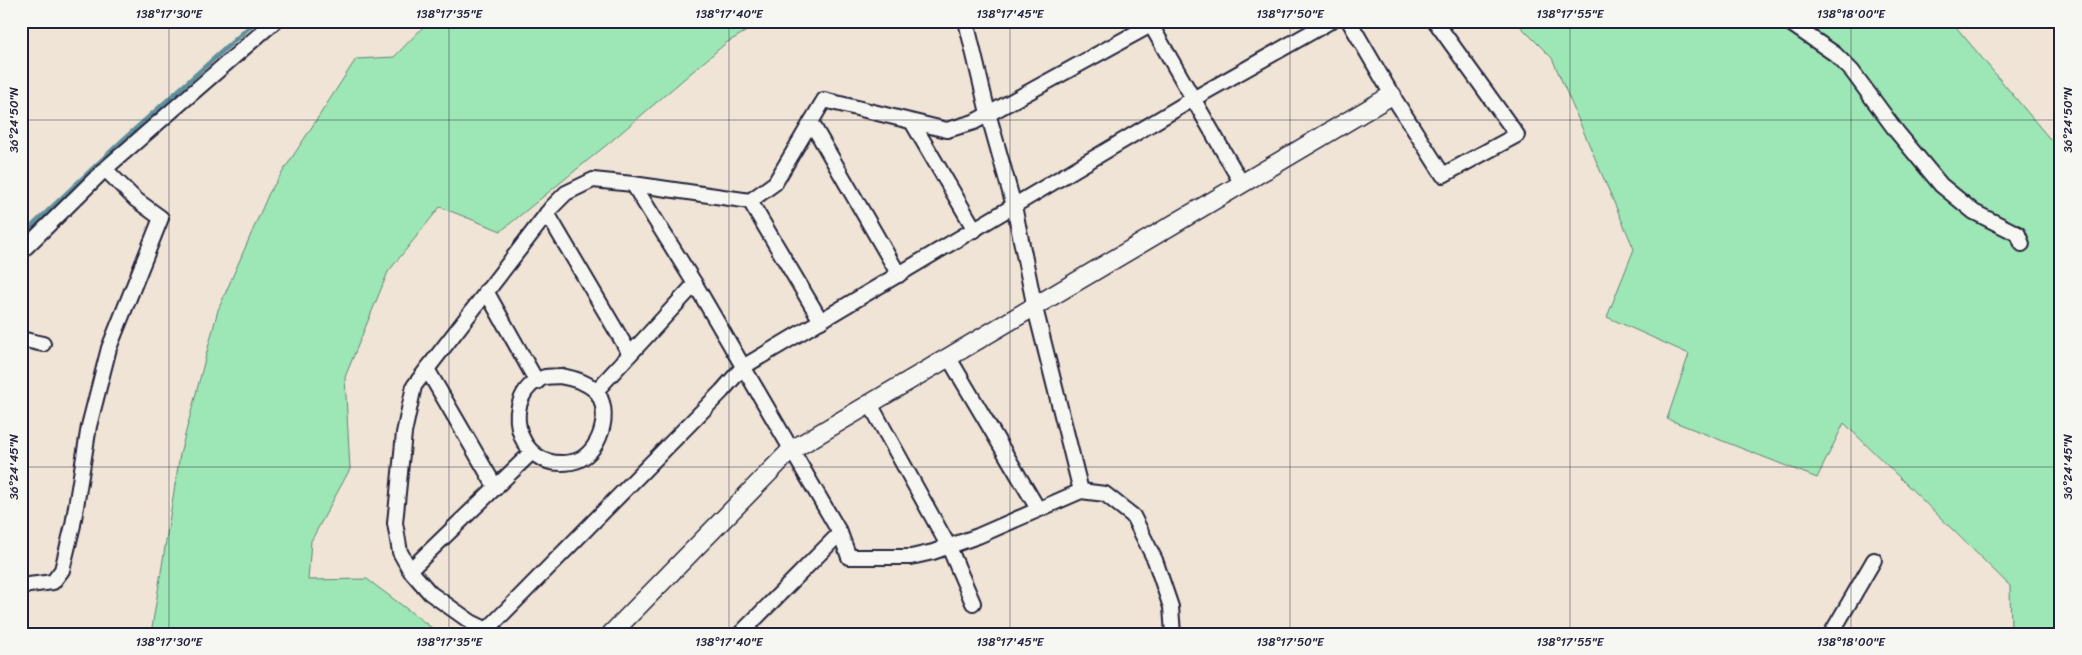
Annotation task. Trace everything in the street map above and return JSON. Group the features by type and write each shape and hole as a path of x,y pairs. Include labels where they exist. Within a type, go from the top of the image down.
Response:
{"street":[{"path":"21,252 105,169 275,21"},
{"path":"966,21 988,113 1014,206 1034,308 1081,491"},
{"path":"1242,184 1193,99 1154,23 974,122 946,130 824,100 775,183 750,201 593,180 566,193 547,213 414,386 404,433 399,473 395,522 400,552 410,570 430,593 471,622 492,632 742,368 1193,99 1331,21"},
{"path":"1349,21 1392,95 1443,175 1517,135 1436,21"},
{"path":"1787,21 1835,54 1852,71 1897,132 1941,185 1974,212 2018,234 2022,244"},
{"path":"611,634 790,451 1392,95"},
{"path":"811,122 899,275"},
{"path":"912,122 975,230"},
{"path":"21,586 53,582 62,570 73,525 89,426 110,348 161,218 135,200 105,169"},
{"path":"633,184 695,284 790,451 840,533 849,558 911,557 933,552 1081,491 1105,494 1133,516 1155,560 1171,607 1173,634"},
{"path":"750,201 821,321"},
{"path":"547,213 630,354"},
{"path":"596,391 695,284"},
{"path":"486,291 537,382"},
{"path":"21,339 43,344"},
{"path":"949,358 1038,509"},
{"path":"427,369 496,488"},
{"path":"560,376 575,379 596,391 602,407 603,424 600,439 590,452 574,462 560,463 548,462 531,453 522,439 518,424 518,409 523,396 537,382 544,378 560,376"},
{"path":"870,404 949,546 973,603"},
{"path":"410,570 531,453"},
{"path":"740,634 840,533"},
{"path":"1831,634 1874,560"}],"green space":[{"path":"429,21 764,21 726,43 609,143 501,231 440,207 388,272 345,377 350,469 311,541 308,580 367,579 440,634 151,634 180,454 218,310 269,193 356,59 394,57"},
{"path":"1515,21 1951,21 2049,138 2061,147 2061,634 2011,634 2010,586 1844,423 1817,478 1667,419 1689,354 1607,317 1634,249 1552,58"}],"waterway":[{"path":"21,234 256,21"}]}
